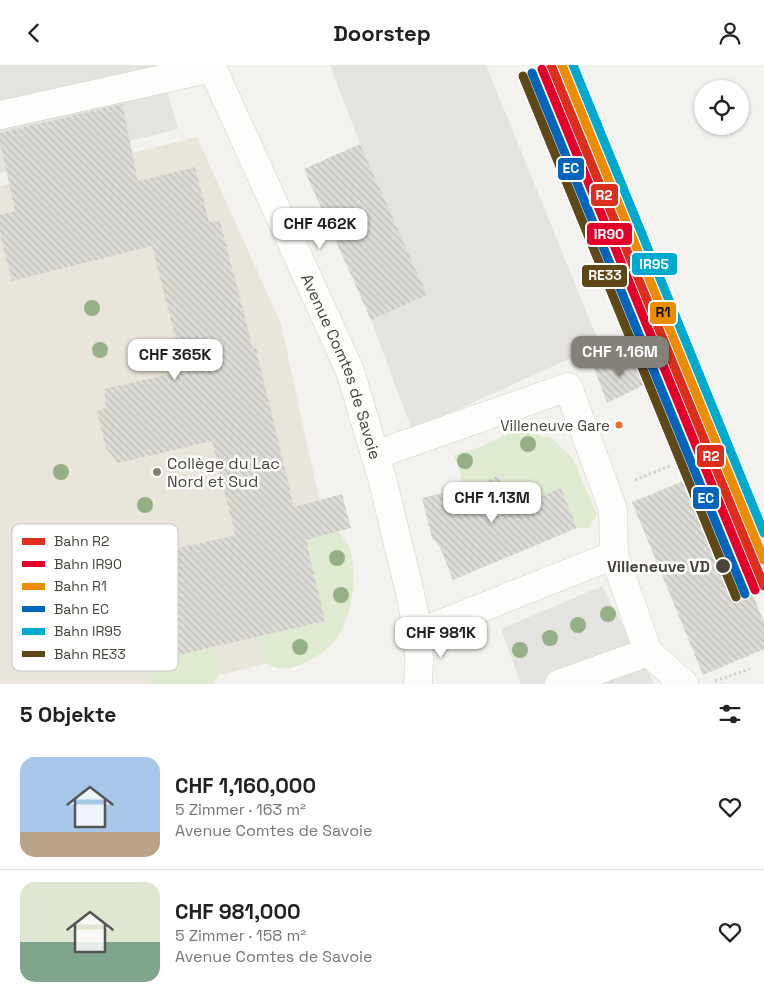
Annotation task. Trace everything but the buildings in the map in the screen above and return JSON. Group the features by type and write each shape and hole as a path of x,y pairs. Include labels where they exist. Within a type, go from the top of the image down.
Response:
{"street":[{"path":"0,115 212,66"},
{"name":"Avenue Comtes de Savoie","path":"212,66 346,362 375,455 418,633 420,661 418,684"},
{"path":"375,455 568,387 613,509 614,555 648,652 684,684"},
{"path":"418,633 614,555"},
{"path":"559,684 648,652"}],"path":[{"path":"606,491 672,465"},
{"path":"707,684 750,669"}],"shaded area":[{"path":"0,65 160,65 178,129 0,173"},
{"path":"330,65 486,65 600,345 412,430 371,320 427,295 360,144"},
{"name":"Collège du Lac Nord et Sud","path":"197,137 281,324 345,619 338,635 328,648 185,684 0,684 0,186"},
{"path":"602,586 654,684 521,684 501,629"}],"green space":[{"path":"517,430 552,438 573,459 597,515 588,528 577,528 561,488 513,508 499,475 460,493 461,475 454,455 480,447"},
{"path":"302,522 335,528 346,541 352,557 353,592 344,625 333,643 314,658 292,667 281,668 272,666 264,659 257,637 325,621"},
{"path":"215,646 221,668 214,684 150,684 147,671 178,671 178,655"}],"rail line":[{"name":"R2","path":"551,65 764,586"},
{"name":"R1","path":"562,65 764,560"},
{"name":"IR95","path":"573,65 764,533"},
{"name":"IR90","path":"542,69 755,590"},
{"name":"EC","path":"532,73 745,594"},
{"name":"RE33","path":"523,76 736,597"}],"place":[{"name":"Villeneuve Gare","path":"619,425"},
{"name":"Collège du Lac Nord et Sud","path":"157,472"},
{"name":"Villeneuve VD","path":"723,566"}]}
